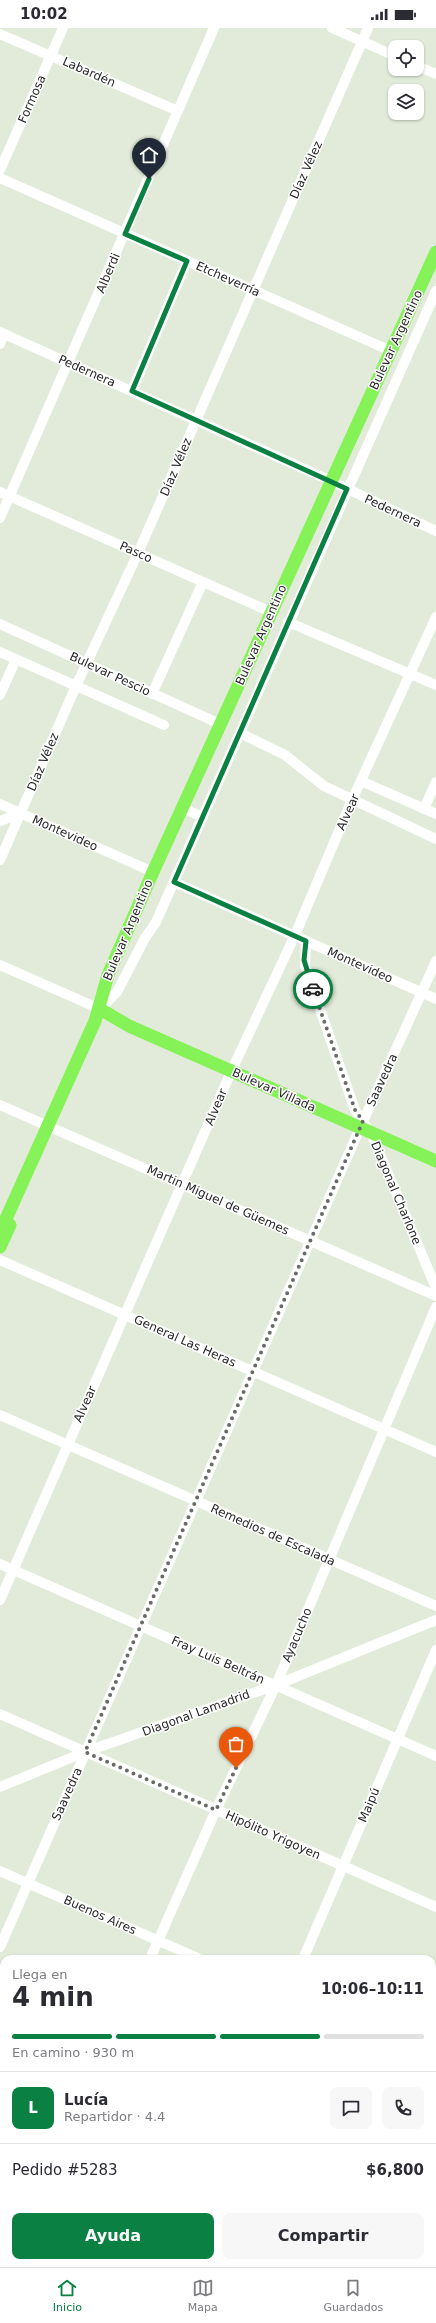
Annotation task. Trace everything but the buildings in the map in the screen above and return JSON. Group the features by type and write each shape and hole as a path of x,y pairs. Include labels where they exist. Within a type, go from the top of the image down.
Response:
{"main road":[{"name":"Bulevar Argentino","path":"0,1247 98,1015 106,983 127,931 436,252"},
{"name":"Bulevar Villada","path":"98,1015 113,1015 132,1019 233,1068 364,1127 436,1162"},
{"name":"Bulevar Argentino","path":"0,1232 50,1127"},
{"name":"Bulevar Villada","path":"364,1127 436,1153"}],"street":[{"name":"Formosa","path":"0,170 63,28"},
{"name":"Alberdi","path":"0,518 5,494 69,363 214,28"},
{"path":"332,28 388,53"},
{"name":"Díaz Vélez","path":"0,860 76,686 138,553 254,291 368,28"},
{"name":"Labardén","path":"0,34 178,111"},
{"path":"424,69 436,74"},
{"name":"Etcheverría","path":"0,178 391,351"},
{"path":"132,391 187,261"},
{"path":"98,1015 120,987 145,938 156,922 436,291"},
{"path":"0,344 2,333"},
{"name":"Pedernera","path":"2,333 331,481 436,531"},
{"name":"Pasco","path":"5,494 271,612"},
{"path":"152,694 203,582"},
{"name":"Alvear","path":"0,1600 233,1068 295,935 352,800 436,617"},
{"path":"288,622 436,685"},
{"name":"Bulevar Pescio","path":"0,624 220,724"},
{"name":"Bulevar Pescio","path":"0,652 164,725"},
{"path":"0,695 16,659"},
{"path":"240,733 285,755 324,786 436,839"},
{"path":"361,781 436,814"},
{"path":"424,809 436,782"},
{"name":"Montevideo","path":"0,804 153,872"},
{"path":"182,808 203,817"},
{"path":"0,821 21,813"},
{"name":"Montevideo","path":"174,882 436,999"},
{"path":"127,931 145,938"},
{"name":"Diagonal Charlone","path":"306,941 305,966 355,1110 436,1288"},
{"name":"Saavedra","path":"0,1946 310,1241 364,1127 436,961"},
{"name":"Bulevar Villada","path":"0,965 98,1015"},
{"name":"Martin Miguel de Güemes","path":"0,1105 436,1296"},
{"name":"General Las Heras","path":"0,1260 436,1452"},
{"name":"Ayacucho","path":"152,1955 216,1810 276,1685 436,1307"},
{"name":"Remedios de Escalada","path":"0,1415 328,1560 436,1606"},
{"name":"Fray Luis Beltrán","path":"0,1564 436,1756"},
{"name":"Diagonal Lamadrid","path":"0,1787 85,1752 276,1685 436,1620"},
{"name":"Maipú","path":"305,1955 436,1650"},
{"name":"Hipólito Yrigoyen","path":"0,1714 436,1907"},
{"name":"Buenos Aires","path":"0,1871 191,1955"}],"way so far":[{"path":"236,1768 216,1810 85,1752 363,1121 355,1110 313,989"}],"route":[{"path":"149,179 125,234 187,261 132,391 347,489 174,882 306,941 304,960 313,989"}]}
